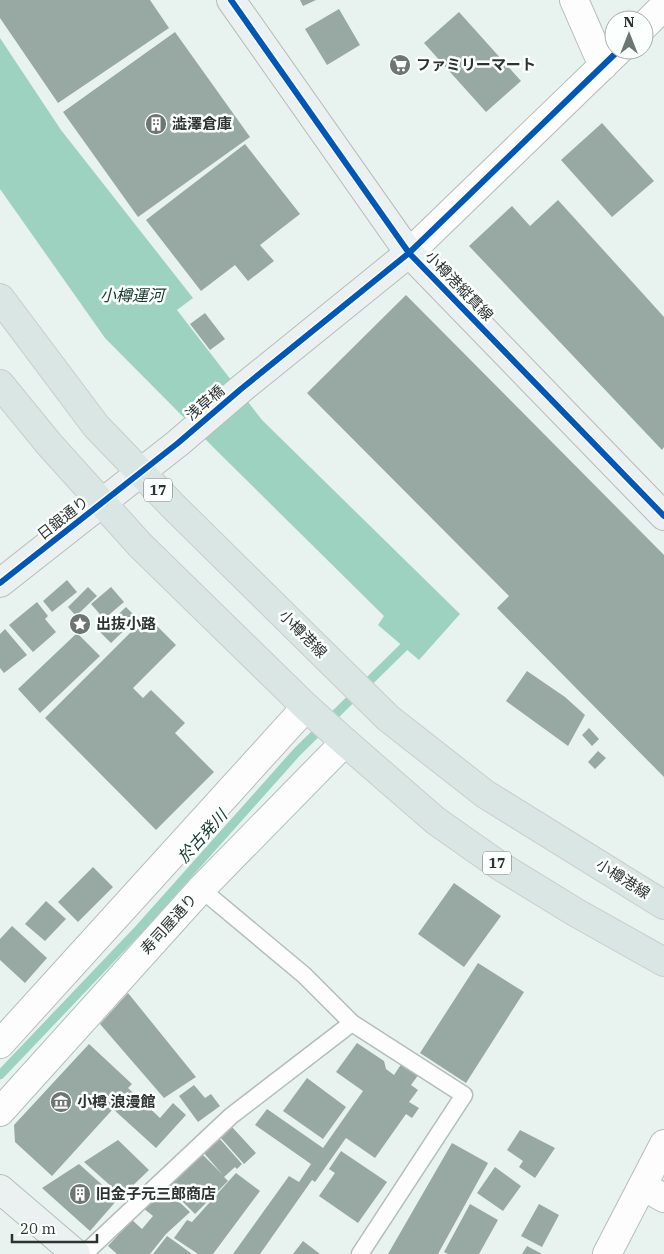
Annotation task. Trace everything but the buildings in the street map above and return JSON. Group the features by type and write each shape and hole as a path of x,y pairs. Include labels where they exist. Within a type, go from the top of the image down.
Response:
{"main road":[{"name":"小樽港線","path":"0,298 96,426 172,505 388,718 485,794 664,905"},
{"name":"17","path":"0,384 49,444 140,545 306,707 345,742 436,821 500,866 575,912 664,962"}],"street":[{"name":"小樽港縦貫線","path":"232,0 409,253 664,516"},
{"path":"574,0 604,47"},
{"path":"654,16 664,6"},
{"path":"409,253 609,60"},
{"name":"浅草橋","path":"141,472 409,253"},
{"name":"日銀通り","path":"0,583 141,472"},
{"path":"0,1044 306,707"},
{"name":"寿司屋通り","path":"0,1112 201,889 345,742"},
{"path":"607,1254 653,1192 664,1144"},
{"path":"0,1189 76,1254"}],"lane":[{"path":"201,889 304,975 352,1023 464,1095 360,1254"},
{"path":"84,1254 231,1116 352,1023"}],"water":[{"name":"小樽運河","path":"0,38 61,130 193,298 177,310 262,420 460,614 419,660 378,625 384,616 105,338 0,189"}],"waterway":[{"name":"於古発川","path":"0,1075 140,928 297,752 412,639"}],"cycle path":[{"path":"231,0 409,253 664,516"},
{"path":"0,583 178,443 241,389 409,253 609,60"}],"place":[{"name":"ファミリーマート","path":"400,65"},
{"name":"澁澤倉庫","path":"156,124"},
{"name":"出抜小路","path":"80,624"},
{"name":"小樽 浪漫館","path":"61,1102"},
{"name":"旧金子元三郎商店","path":"80,1194"}]}
